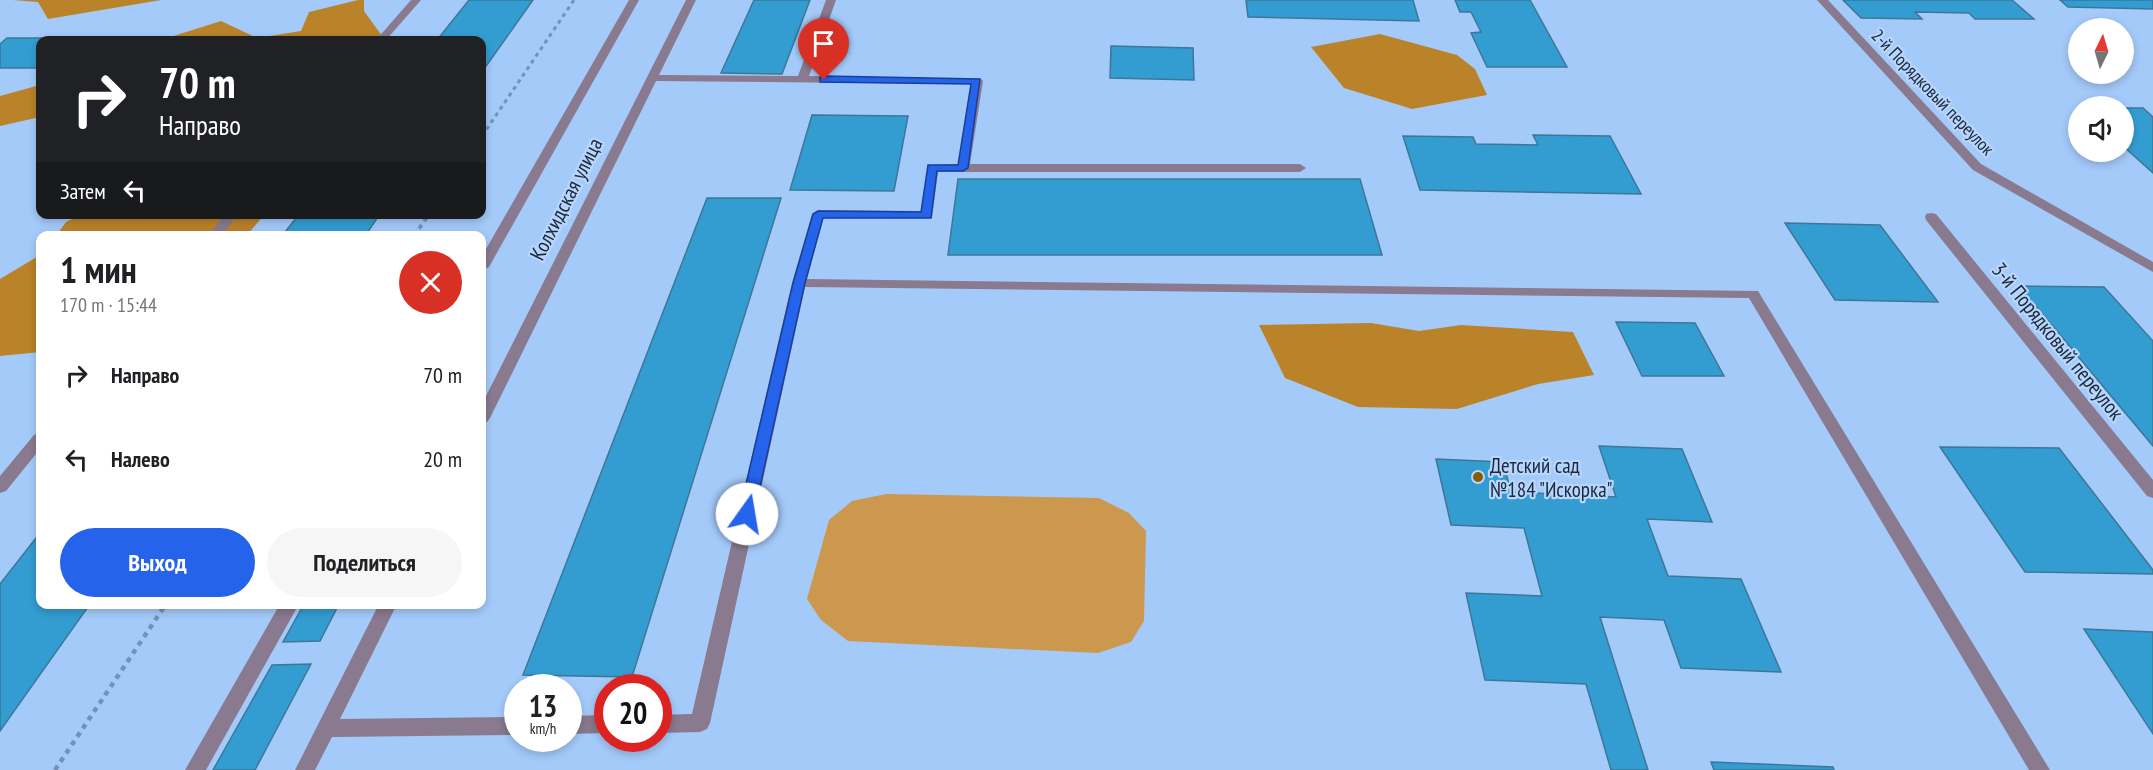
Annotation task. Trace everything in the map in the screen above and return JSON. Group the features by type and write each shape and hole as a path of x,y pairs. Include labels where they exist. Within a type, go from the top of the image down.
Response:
{"street":[{"path":"384,36 416,0"},
{"name":"Колхидская улица","path":"486,260 634,0"},
{"name":"Колхидская улица","path":"486,410 691,0"},
{"path":"802,79 831,0"},
{"name":"2-й Порядковый переулок","path":"1822,0 1977,167 2153,268"},
{"path":"652,78 976,81 963,168"},
{"path":"672,723 700,723 799,283 818,214 927,215 932,168 1300,168"},
{"name":"3-й Порядковый переулок","path":"1931,217 2153,492"},
{"path":"218,231 228,219"},
{"path":"799,283 1753,294 2040,770"},
{"path":"0,487 36,444"},
{"path":"195,770 287,609"},
{"path":"305,770 386,609"},
{"path":"326,729 504,726"}],"path":[{"path":"486,130 574,0"},
{"path":"56,770 163,609"}],"shaded area":[{"path":"13,0 161,0 48,19 38,2"},
{"path":"364,0 364,11 382,36 270,36 301,31 309,12"},
{"path":"221,21 253,36 174,36"},
{"path":"1380,34 1457,55 1475,69 1487,95 1412,109 1344,88 1311,47"},
{"path":"36,86 36,118 0,126 0,96"},
{"path":"72,219 261,219 250,231 60,231 66,222"},
{"path":"36,257 36,352 0,356 0,279"},
{"path":"1371,323 1419,331 1461,325 1573,332 1594,375 1538,384 1457,409 1358,407 1285,378 1259,325"},
{"path":"886,494 1099,498 1129,513 1146,531 1144,621 1131,642 1098,653 848,641 821,620 807,599 829,520 852,501"}],"building":[{"path":"469,0 533,0 486,66 486,36 440,36"},
{"path":"754,0 810,0 782,74 721,73"},
{"path":"1246,0 1413,0 1419,21 1248,17"},
{"path":"1455,0 1530,0 1567,67 1487,67 1471,33 1481,32 1471,12 1460,12"},
{"path":"1843,0 2012,0 2034,19 1975,19 1969,13 1915,12 1922,19 1861,18"},
{"path":"2060,0 2153,0 2153,9 2068,7"},
{"path":"7,38 36,38 36,68 0,68 0,44"},
{"path":"1111,46 1193,48 1194,80 1110,78"},
{"path":"2134,108 2143,108 2153,117 2153,173 2134,156"},
{"path":"812,115 908,116 894,191 790,190"},
{"path":"1533,135 1610,136 1641,194 1420,190 1403,136 1473,137 1476,144 1538,145"},
{"path":"958,179 1360,179 1382,255 948,255"},
{"path":"707,198 781,198 633,674 594,674 594,676 582,676 582,674 523,674"},
{"path":"295,219 377,219 368,231 286,231"},
{"path":"1785,223 1880,225 1938,302 1835,300"},
{"path":"2019,286 2104,287 2153,341 2153,446"},
{"path":"1616,322 1695,323 1724,376 1642,376"},
{"path":"1599,446 1682,449 1712,522 1647,519 1668,576 1741,579 1781,672 1681,668 1664,620 1600,617 1648,770 1611,770 1586,684 1485,680 1466,593 1542,596 1524,528 1451,525 1436,459 1503,462 1511,492 1616,497"},
{"path":"1940,447 2059,448 2153,570 2153,574 2025,572"},
{"path":"36,538 36,609 86,609 0,731 0,584"},
{"path":"301,609 336,609 320,641 283,642"},
{"path":"2084,629 2153,632 2153,734"},
{"path":"311,664 255,770 213,770 272,665"},
{"path":"1711,762 1833,767 1834,770 1714,770"}],"place":[{"name":"Детский сад №184 \"Искорка\"","path":"1478,477"}],"route":[{"path":"747,514 799,283 818,214 927,215 932,168 963,168 976,81 824,80"}]}
